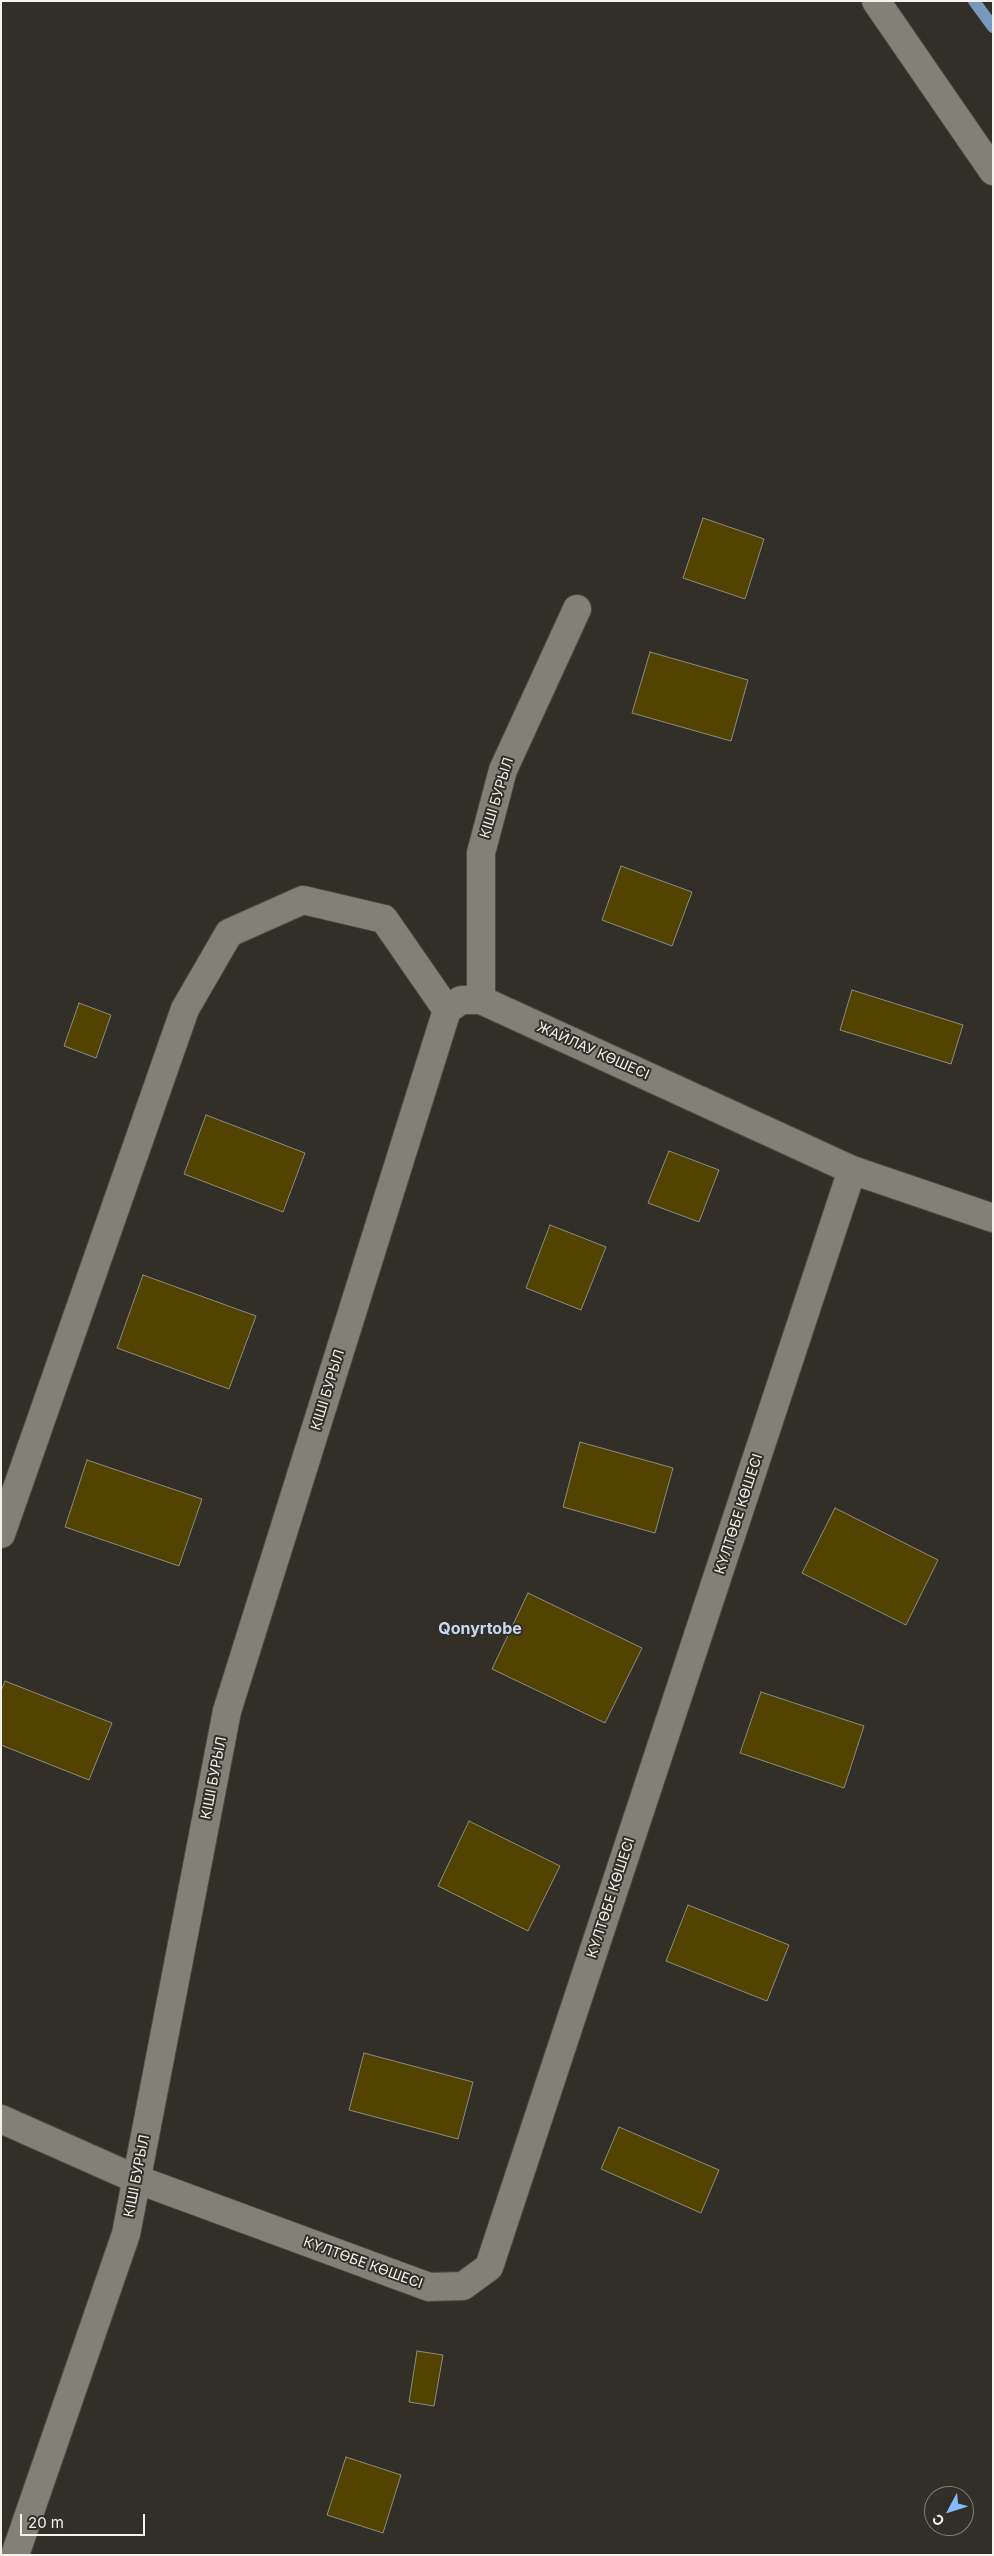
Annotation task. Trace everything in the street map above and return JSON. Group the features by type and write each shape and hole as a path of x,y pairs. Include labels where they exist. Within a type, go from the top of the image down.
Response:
{"street":[{"path":"876,1 993,171"},
{"name":"КІШІ БУРЫЛ","path":"481,1000 481,853 503,770 577,610"},
{"path":"1,1534 185,1009 229,933 302,900 384,919 447,1010 461,1000 481,1000"},
{"name":"ЖАЙЛАУ КӨШЕСІ","path":"481,1000 852,1170 993,1218"},
{"name":"КІШІ БУРЫЛ","path":"14,2555 126,2234 227,1711 447,1010"},
{"name":"КҮЛТӨБЕ КӨШЕСІ","path":"1,2119 136,2179 429,2287 463,2286 489,2267 852,1170"}],"building":[{"path":"703,518 764,539 745,599 683,578"},
{"path":"650,652 748,680 731,741 632,713"},
{"path":"621,866 692,892 672,946 602,920"},
{"path":"852,990 963,1025 951,1064 840,1030"},
{"path":"79,1003 111,1015 96,1058 64,1046"},
{"path":"206,1115 305,1153 283,1212 184,1174"},
{"path":"669,1151 719,1170 699,1222 648,1203"},
{"path":"550,1225 606,1247 581,1310 526,1288"},
{"path":"143,1275 256,1316 229,1389 117,1348"},
{"path":"580,1442 673,1468 655,1533 563,1507"},
{"path":"87,1460 202,1499 179,1566 65,1527"},
{"path":"835,1508 938,1560 906,1625 802,1573"},
{"path":"528,1593 642,1648 605,1723 492,1669"},
{"path":"5,1681 112,1723 89,1780 1,1745 1,1691"},
{"path":"761,1692 864,1726 844,1788 740,1753"},
{"path":"469,1821 560,1866 528,1931 438,1886"},
{"path":"688,1905 789,1945 767,2001 666,1961"},
{"path":"364,2053 473,2082 458,2139 349,2110"},
{"path":"619,2127 719,2170 701,2213 601,2169"},
{"path":"417,2351 443,2355 434,2406 409,2402"},
{"path":"346,2457 401,2475 383,2533 327,2515"}],"waterway":[{"path":"974,1 993,27"}],"district":[{"name":"Qonyrtobe","path":"480,1629"}]}
